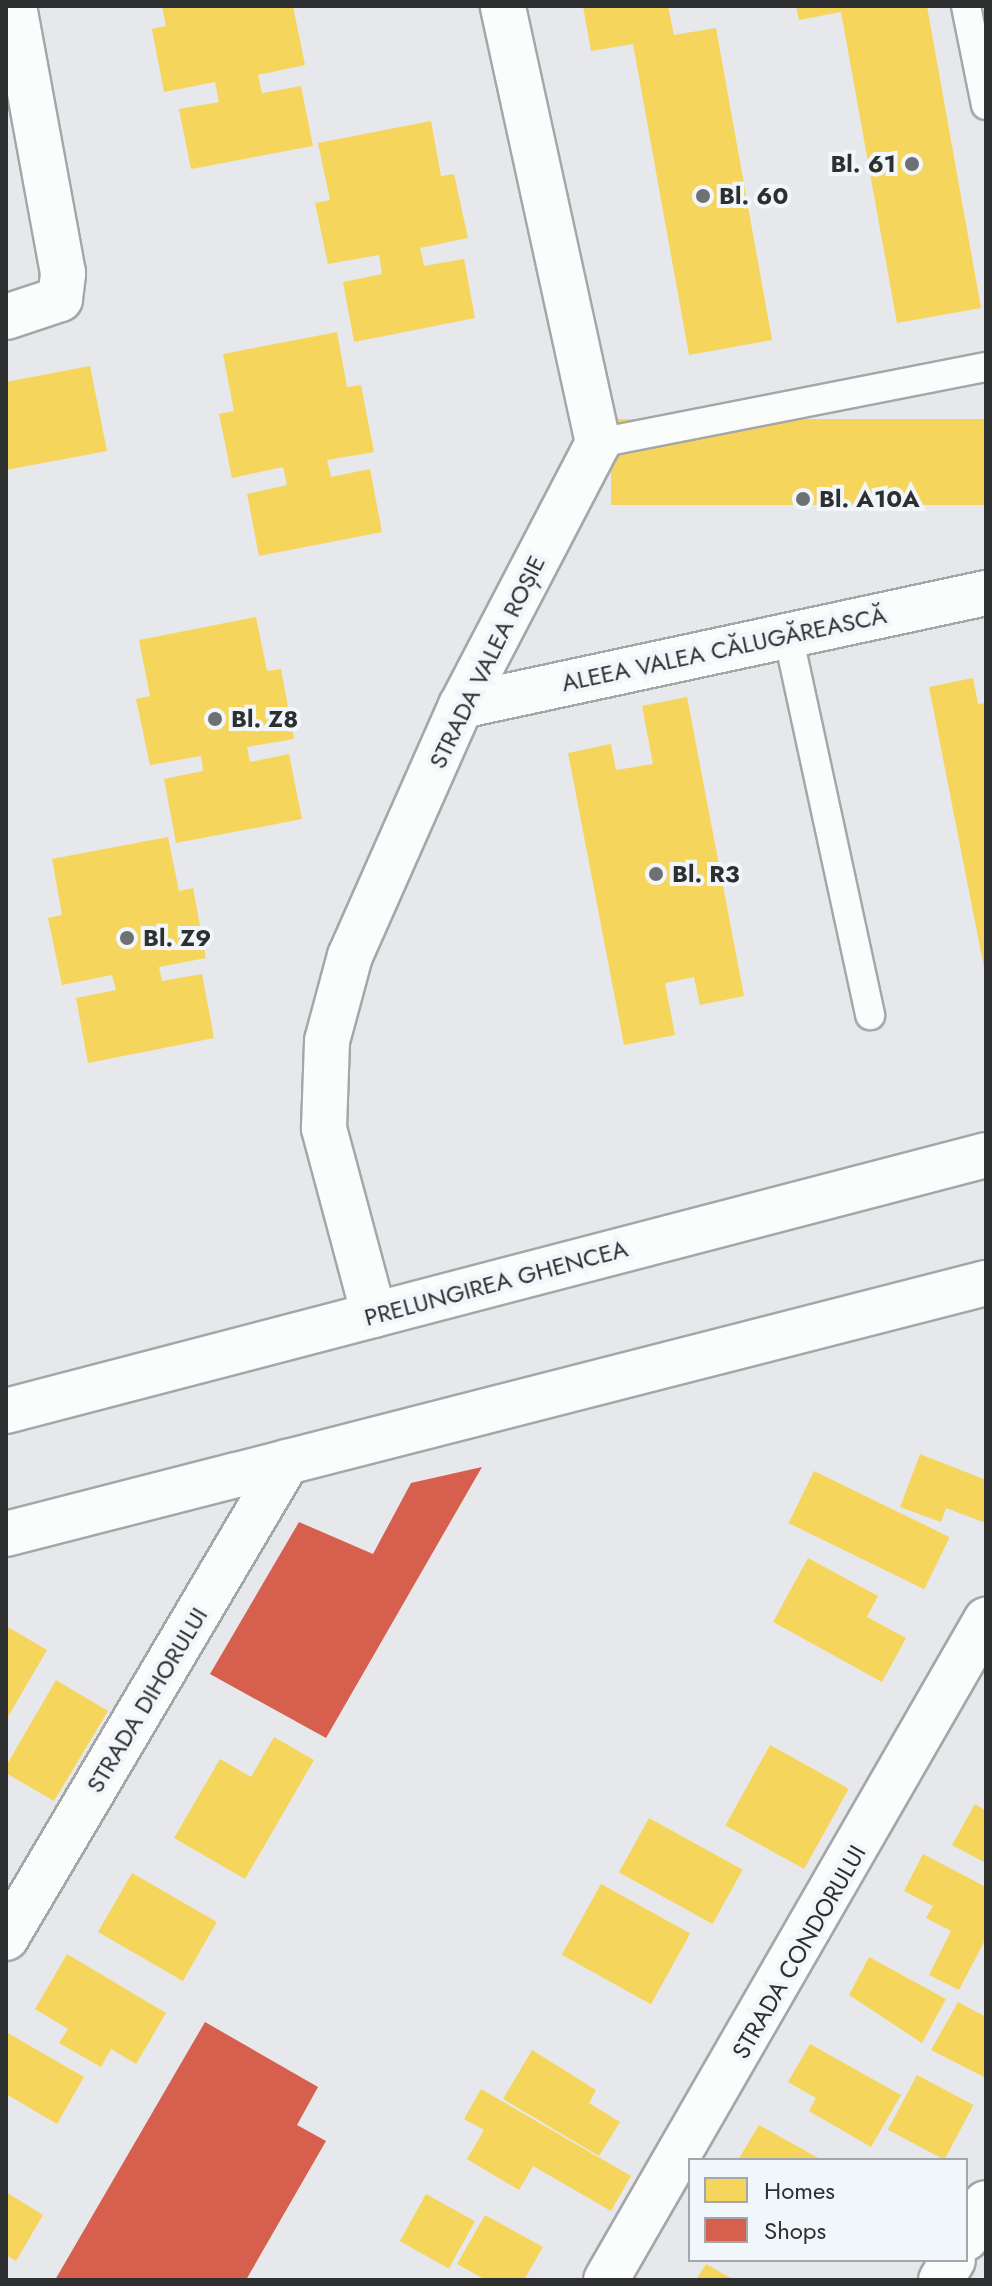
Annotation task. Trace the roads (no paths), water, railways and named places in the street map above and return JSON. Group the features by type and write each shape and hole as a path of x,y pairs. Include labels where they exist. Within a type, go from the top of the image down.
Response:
{"street":[{"path":"6,317 60,299 63,273 14,6"},
{"path":"503,6 598,443"},
{"name":"STRADA VALEA ROȘIE","path":"374,1315 324,1128 327,1041 350,956 461,706 598,443"},
{"name":"ALEEA VALEA CĂLUGĂREASCĂ","path":"461,706 986,593"},
{"name":"PRELUNGIREA GHENCEA","path":"6,1411 986,1155"},
{"path":"6,1534 986,1283"},
{"name":"STRADA DIHORULUI","path":"6,1938 287,1462"},
{"name":"STRADA CONDORULUI","path":"606,2280 986,1620"},
{"path":"968,2234 986,2203"},
{"path":"941,2280 952,2262"}],"lane":[{"path":"966,6 986,105"},
{"path":"598,443 986,367"},
{"path":"788,635 870,1015"}],"place":[{"name":"Bl. 61","path":"912,164"},
{"name":"Bl. 60","path":"703,196"},
{"name":"Bl. A10A","path":"803,499"},
{"name":"Bl. Z8","path":"215,719"},
{"name":"Bl. R3","path":"656,874"},
{"name":"Bl. Z9","path":"127,938"}]}
